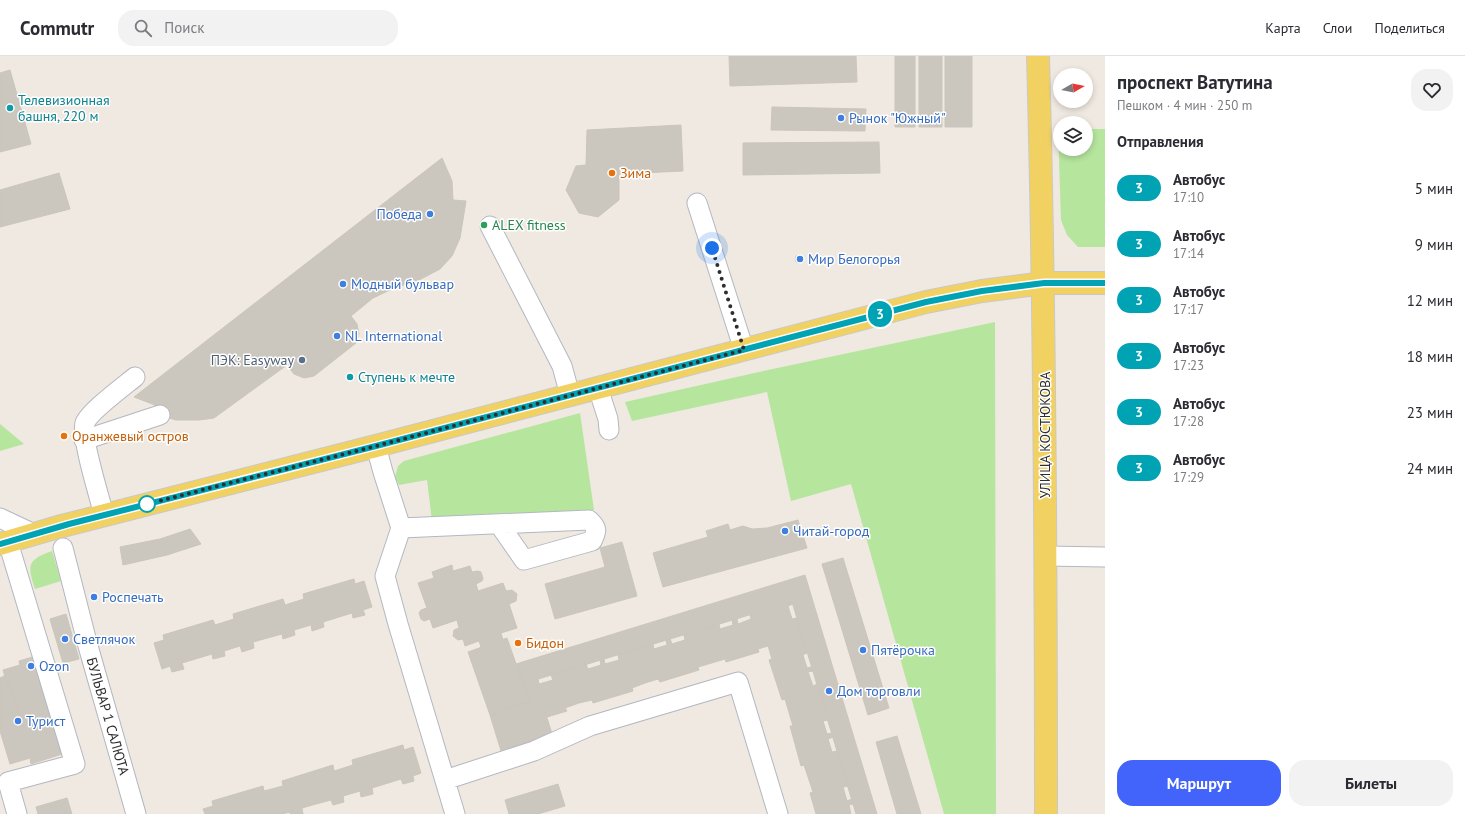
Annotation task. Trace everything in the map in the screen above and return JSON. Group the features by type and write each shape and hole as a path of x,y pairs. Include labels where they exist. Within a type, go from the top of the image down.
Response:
{"main road":[{"name":"УЛИЦА КОСТЮКОВА","path":"1038,56 1044,283 1046,814"},
{"path":"4,543 104,515 376,446 926,302 982,291 1044,283 1105,283"}],"street":[{"path":"697,203 744,350"},
{"path":"490,226 562,366 570,395"},
{"path":"104,515 84,440 84,423 92,413 135,377"},
{"path":"598,388 608,419 609,430"},
{"path":"84,440 160,415"},
{"path":"376,446 382,472 401,528 385,576 455,814"},
{"path":"0,518 34,534"},
{"path":"401,528 499,524"},
{"path":"4,543 75,764 4,778 17,814"},
{"name":"БУЛЬВАР 1 САЛЮТА","path":"63,548 88,646 136,814"},
{"path":"1046,556 1105,556"},
{"path":"445,780 534,751 590,726 738,682 778,814"}],"green space":[{"path":"1093,129 1105,129 1105,247 1078,247 1067,235 1061,220 1059,156 1093,156"},
{"path":"995,322 996,814 944,814 851,484 791,501 767,392 632,421 625,402"},
{"path":"580,413 594,510 432,521 427,480 399,485 395,477 398,466 404,461"},
{"path":"0,424 24,444 0,451"},
{"path":"52,551 61,581 35,589 30,569 31,564 38,557"}],"building":[{"path":"729,56 856,56 857,82 730,86"},
{"path":"895,56 915,56 915,127 895,127"},
{"path":"919,56 942,56 942,127 919,127"},
{"path":"945,56 972,56 972,127 945,127"},
{"name":"Телевизионная башня, 220 м","path":"10,70 31,144 0,152 0,73"},
{"path":"772,107 866,109 865,131 771,130"},
{"name":"Зима","path":"681,125 683,171 619,174 619,200 598,217 579,213 566,190 576,166 586,165 587,130"},
{"path":"879,142 880,173 743,175 743,143"},
{"name":"Модный бульвар","path":"442,158 452,181 453,200 466,201 460,238 452,256 440,269 421,279 392,289 373,298 351,316 357,324 359,334 356,343 314,376 304,378 294,374 287,365 214,418 199,420 176,420 166,417 153,411 155,405 134,397"},
{"path":"59,173 70,209 0,227 0,190"},
{"path":"797,255 801,255 803,259 801,263 797,263 795,261 795,257"},
{"path":"798,520 807,548 663,587 653,553 708,537 706,531 728,524 730,530 743,526 752,529 767,528"},
{"path":"190,529 201,544 167,555 123,565 120,547 160,539"},
{"path":"622,542 637,596 555,619 545,584 605,567 600,548"},
{"path":"843,558 889,708 868,715 822,564"},
{"path":"452,565 453,571 470,566 472,572 481,572 483,579 476,584 478,591 503,583 506,591 512,590 517,594 516,601 509,604 517,628 501,633 503,640 481,647 479,641 465,646 463,639 458,640 453,636 454,630 459,628 457,620 433,628 430,619 424,621 421,619 419,613 421,610 427,608 418,583 434,578 432,572"},
{"name":"Дом торговли","path":"805,575 877,814 856,814 792,602 535,680 553,737 502,754 490,715 529,701 516,664"},
{"path":"354,579 355,584 364,581 372,607 363,610 365,615 353,618 352,613 323,622 324,627 312,631 311,625 294,630 295,635 283,639 282,634 253,642 254,648 242,652 240,646 224,651 225,656 213,659 212,654 182,663 184,669 172,672 170,666 162,669 154,643 164,640 163,635 213,620 215,625 234,619 233,614 283,599 285,605 304,599 303,594"},
{"path":"792,602 793,604 788,606 792,619 797,618 807,653 803,655 807,668 811,667 813,671 808,672 813,686 817,684 828,720 823,721 827,734 832,733 833,737 828,739 832,752 837,751 848,786 843,787 847,801 852,799 853,804 849,805 851,814 816,814 810,793 813,792 804,765 801,766 790,726 793,726 785,699 782,700 769,660 772,659 768,646 758,649 759,652 726,662 725,659 698,667 699,670 660,682 658,679 645,683 632,688 633,691 593,703 592,700 579,703 565,708 567,711 547,717 535,680 538,679 539,684 553,680 551,675 586,664 588,669 601,665 600,660 604,659 605,664 619,660 618,655 653,644 654,649 667,645 666,640 670,639 672,644 685,640 684,635 719,624 720,629 733,625 732,620 737,619 738,624 751,619 750,615"},
{"name":"Светлячок","path":"66,614 79,659 63,663 50,619"},
{"path":"507,638 529,701 490,715 468,652"},
{"path":"36,656 55,718 37,723 34,713 20,717 9,683 7,683 3,670 20,665 19,661"},
{"name":"Турист","path":"4,676 7,683 9,683 20,717 34,713 37,723 55,718 65,753 31,764 30,758 10,764 0,731 0,678"},
{"path":"897,736 921,814 897,814 876,742"},
{"path":"403,745 404,750 413,747 421,773 413,776 414,781 403,784 401,779 372,788 373,794 361,797 360,791 343,796 344,802 333,805 331,800 302,808 303,814 290,814 290,812 282,814 205,814 203,809 213,806 212,801 263,786 264,791 283,786 282,781 333,765 334,771 353,765 352,760"},
{"path":"558,784 565,806 538,814 509,814 505,800"},
{"path":"67,798 72,814 38,814 36,807"}],"bus line":[{"name":"3","path":"0,544 69,524 376,446 926,302 982,291 1044,283 1105,283"}],"place":[{"name":"Телевизионная башня, 220 м","path":"10,108"},
{"name":"Рынок \"Южный\"","path":"841,118"},
{"name":"Зима","path":"612,173"},
{"name":"Победа","path":"430,214"},
{"name":"ALEX fitness","path":"484,225"},
{"name":"Мир Белогорья","path":"800,259"},
{"name":"Модный бульвар","path":"343,284"},
{"name":"NL International","path":"337,336"},
{"name":"ПЭК: Easyway","path":"302,360"},
{"name":"Ступень к мечте","path":"350,377"},
{"name":"Оранжевый остров","path":"64,436"},
{"name":"Читай-город","path":"785,531"},
{"name":"Роспечать","path":"94,597"},
{"name":"Светлячок","path":"65,639"},
{"name":"Бидон","path":"518,643"},
{"name":"Пятёрочка","path":"863,650"},
{"name":"Ozon","path":"31,666"},
{"name":"Дом торговли","path":"829,691"},
{"name":"Турист","path":"18,721"}],"route":[{"path":"147,504 744,350 712,248"}]}
